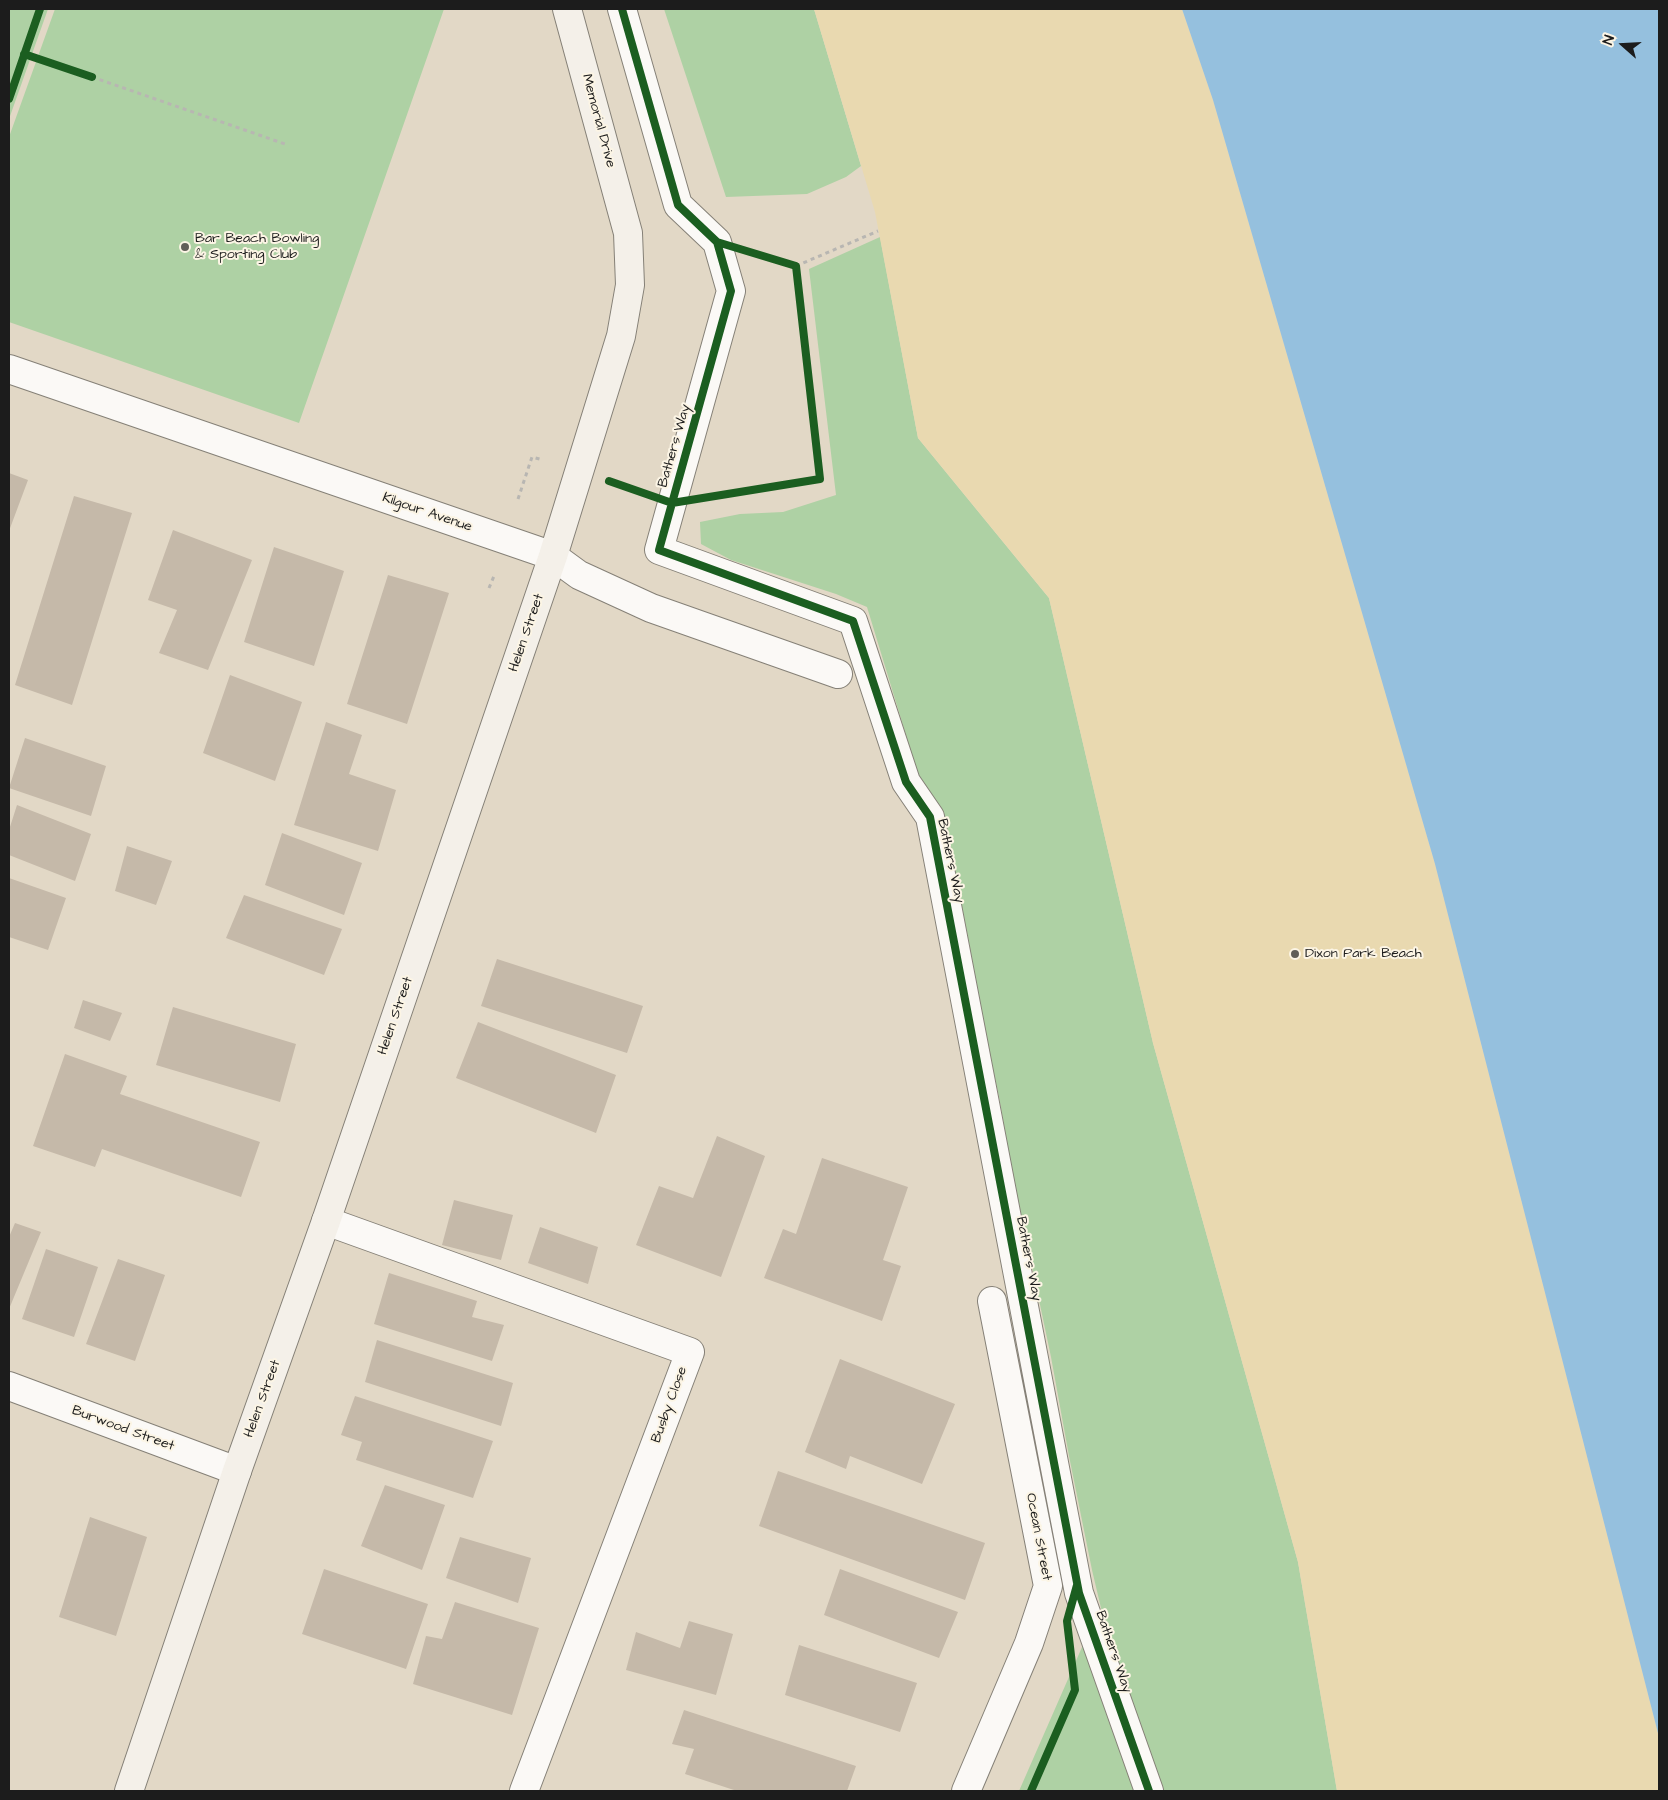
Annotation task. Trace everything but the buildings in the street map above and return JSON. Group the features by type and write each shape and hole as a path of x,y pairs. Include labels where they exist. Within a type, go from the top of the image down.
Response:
{"main road":[{"name":"Memorial Drive","path":"567,9 628,233"},
{"name":"Helen Street","path":"129,1791 553,556 621,336 630,285 628,233"}],"street":[{"name":"Bathers Way","path":"622,9 678,205 717,242 731,291 659,550 853,621 906,782 930,818 1079,1592 1149,1791"},
{"name":"Kilgour Avenue","path":"9,370 553,556 579,575 651,608 838,674"},
{"name":"Busby Close","path":"326,1221 690,1352 524,1791"},
{"name":"Ocean Street","path":"966,1791 1029,1643 1048,1586 992,1301"},
{"name":"Burwood Street","path":"9,1386 238,1471"}],"path":[{"path":"84,74 285,144"},
{"path":"787,263 796,266 878,231"},
{"path":"796,266 797,276"},
{"path":"518,499 532,457 543,460"},
{"path":"490,588 494,576"}],"green space":[{"path":"9,9 48,9 9,119"},
{"name":"Bar Beach Bowling & Sporting Club","path":"55,9 444,9 299,423 9,322 9,137"},
{"path":"664,9 814,9 861,166 846,177 807,194 726,197"},
{"path":"880,237 918,438 1049,598 1153,1043 1298,1562 1337,1791 1019,1791 1086,1638 1114,1649 1101,1608 1092,1570 942,809 919,778 867,607 836,594 731,560 701,544 700,522 740,514 783,512 836,495 809,269"}],"sand":[{"name":"Dixon Park Beach","path":"814,9 1182,9 1213,100 1435,864 1659,1737 1659,1791 1337,1791 1298,1562 1153,1043 1049,598 918,438 875,212"}],"water":[{"path":"1182,9 1659,9 1659,1737 1435,864 1213,100"}],"cycle path":[{"path":"9,99 40,9"},
{"path":"622,9 678,205 717,242 731,291 659,550 853,621 906,782 930,817 1079,1593 1149,1791"},
{"path":"24,54 92,77"},
{"path":"609,481 672,503 820,479 796,266 717,242"},
{"path":"1031,1791 1075,1690 1067,1621 1077,1585"}],"place":[{"name":"Bar Beach Bowling & Sporting Club","path":"185,247"},
{"name":"Dixon Park Beach","path":"1295,954"}]}
